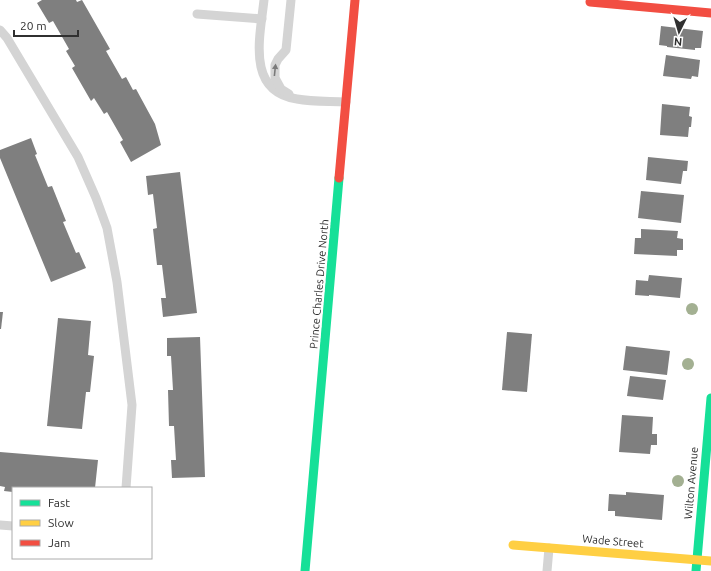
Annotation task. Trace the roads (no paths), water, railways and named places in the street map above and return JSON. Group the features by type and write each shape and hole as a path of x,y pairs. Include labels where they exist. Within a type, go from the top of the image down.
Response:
{"main road":[{"name":"Prince Charles Drive North","path":"305,571 355,0"},
{"path":"590,1 711,13"},
{"name":"Wilton Avenue","path":"696,571 711,398"},
{"name":"Wade Street","path":"512,545 711,561"}],"lane":[{"path":"264,0 260,56 264,78 272,89 297,99 347,102"},
{"path":"291,0 286,50 278,59 275,78 281,89 297,99"},
{"path":"197,14 262,19"},
{"path":"0,30 7,38 78,157 107,228 117,282 132,405 126,487"},
{"path":"0,525 12,526"},
{"path":"547,571 549,548"}]}
